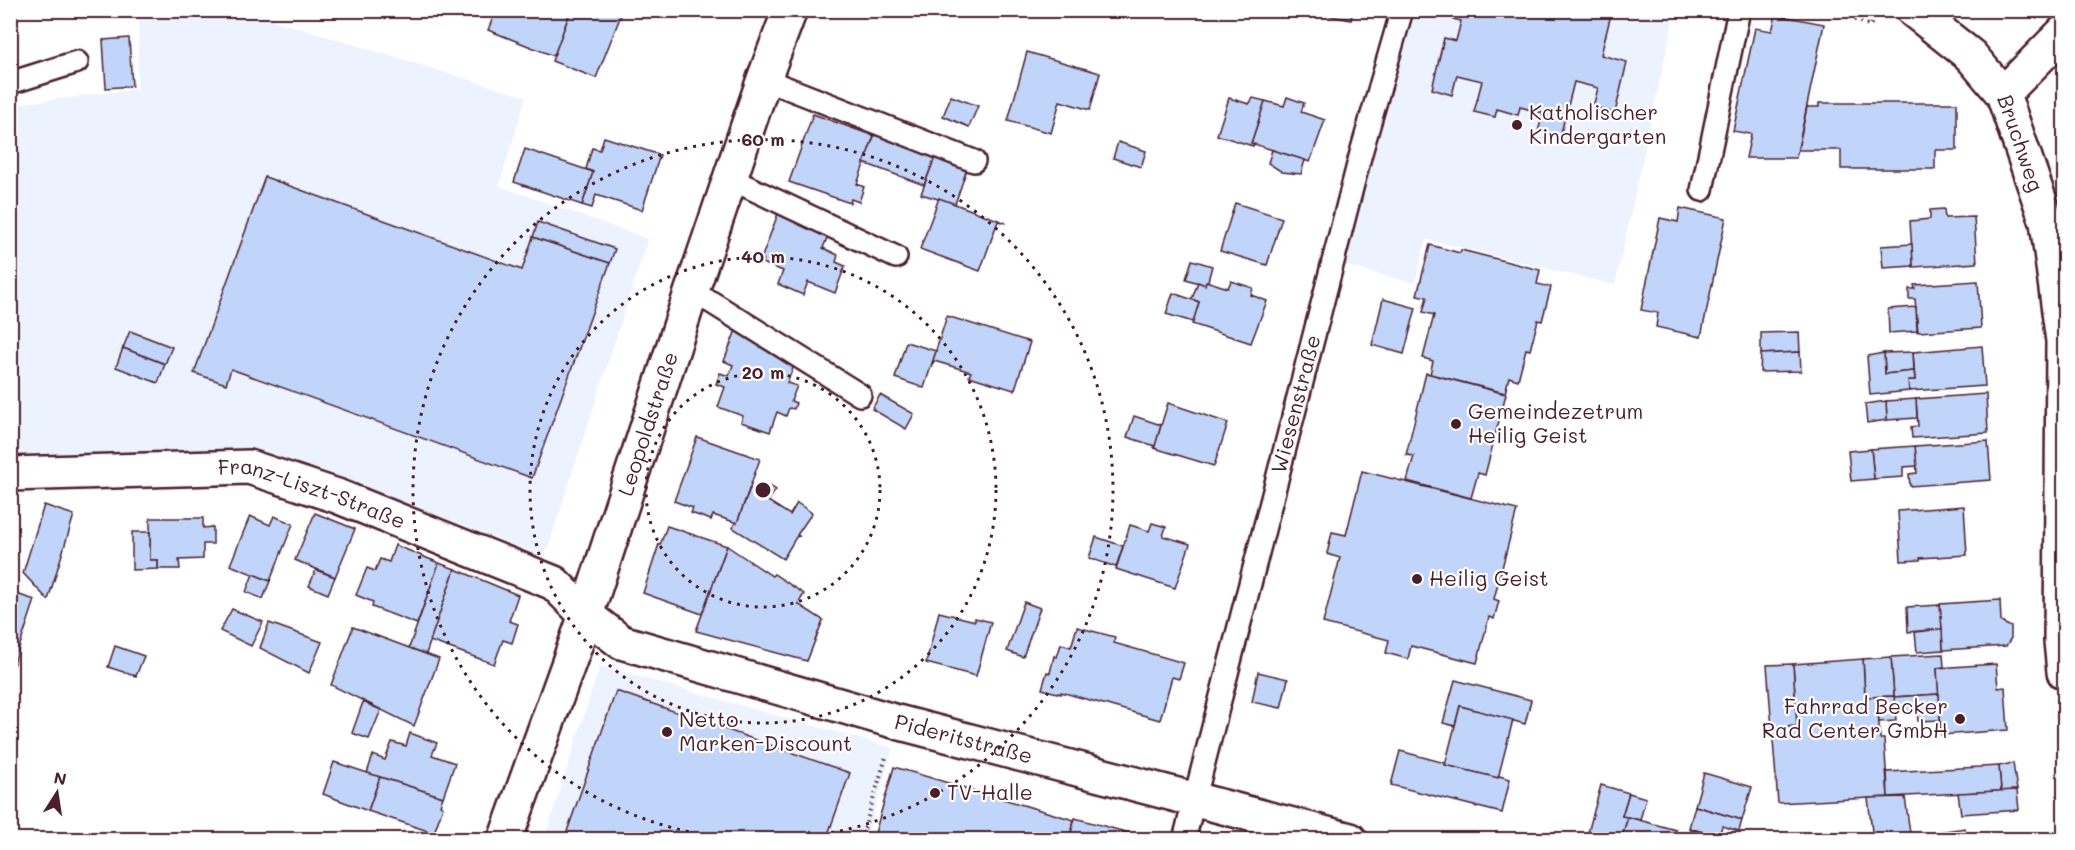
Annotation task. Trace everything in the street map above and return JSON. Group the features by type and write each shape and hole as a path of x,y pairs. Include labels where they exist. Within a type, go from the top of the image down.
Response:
{"street":[{"name":"Leopoldstraße","path":"505,840 586,615 691,293 790,10"},
{"name":"Bruchweg","path":"1913,10 1971,56 2003,94 2047,222 2063,341 2061,641 2064,672"},
{"path":"2003,94 2064,32"},
{"name":"Franz-Liszt-Straße","path":"10,474 249,467 337,496 554,583 586,615"},
{"name":"Pideritstraße","path":"586,615 621,642 897,722 1350,840"}],"lane":[{"name":"Wiesenstraße","path":"1184,840 1361,153 1402,10"},
{"path":"1702,190 1739,10"},
{"path":"10,83 77,62"},
{"path":"764,79 974,161"},
{"path":"730,179 896,257"},
{"path":"691,293 711,302 860,395"}],"path":[{"path":"1833,10 1870,26 1878,10"},
{"path":"861,840 897,722"}],"shaded area":[{"name":"Katholischer Kindergarten","path":"1416,11 1675,11 1615,285 1426,239 1415,283 1342,265"},
{"path":"263,17 526,97 499,186 648,239 545,557 442,517 254,452 11,463 10,105 137,89 139,20"},
{"name":"Netto Marken-Discount","path":"600,666 893,748 866,839 544,840"}],"building":[{"path":"496,10 571,10 554,56 488,30"},
{"path":"571,10 623,10 596,78 552,61"},
{"path":"1327,10 1353,10 1351,20 1326,15"},
{"path":"1456,10 1612,10 1601,55 1627,62 1615,113 1593,107 1598,88 1574,82 1560,137 1538,132 1543,113 1520,107 1518,115 1497,109 1495,117 1474,112 1482,81 1457,75 1452,95 1432,89 1444,38 1456,41 1461,21 1453,19"},
{"path":"1776,15 1824,24 1796,158 1746,158 1751,134 1733,131 1755,28 1772,31"},
{"path":"129,38 132,86 106,88 103,40"},
{"path":"1027,52 1100,73 1090,110 1060,101 1051,133 1008,121"},
{"path":"951,96 978,106 969,127 943,116"},
{"path":"1287,97 1304,103 1301,112 1325,120 1310,162 1251,143 1265,101 1284,106"},
{"path":"1229,98 1249,104 1253,98 1265,101 1251,143 1254,144 1253,146 1217,135"},
{"path":"1819,103 1957,103 1957,150 1935,150 1935,169 1841,169 1841,150 1798,150 1807,107 1819,107"},
{"path":"813,114 874,136 857,184 864,187 859,202 851,199 850,203 789,182"},
{"path":"876,131 937,153 924,185 864,163"},
{"path":"604,137 660,155 642,210 596,195 592,208 582,205 593,172 586,169 592,148 600,150"},
{"path":"1118,142 1146,151 1141,167 1113,158"},
{"path":"525,149 593,172 582,205 514,182"},
{"path":"1272,150 1305,160 1301,174 1282,172 1268,163"},
{"path":"937,152 968,166 955,204 921,194"},
{"path":"265,177 522,270 533,237 610,263 532,478 231,369 226,384 194,373"},
{"path":"939,198 1006,223 998,221 980,271 920,249"},
{"path":"1235,203 1282,218 1267,265 1220,251"},
{"path":"1680,208 1726,218 1701,337 1656,327 1658,313 1641,310 1660,218 1678,222"},
{"path":"1944,209 1945,218 1974,217 1977,263 1913,267 1910,221 1930,219 1930,210"},
{"path":"779,211 829,233 823,248 838,255 836,262 845,266 835,293 808,282 803,295 778,284 783,271 760,262"},
{"path":"538,222 615,249 610,263 533,237"},
{"path":"1912,244 1913,266 1883,268 1881,246"},
{"path":"1430,245 1460,253 1461,250 1540,270 1537,284 1551,287 1542,321 1538,320 1530,350 1526,349 1518,380 1509,377 1505,393 1430,374 1433,361 1423,358 1434,315 1423,312 1427,297 1417,295"},
{"path":"1192,260 1212,266 1205,285 1186,279"},
{"path":"1206,281 1228,288 1231,281 1253,288 1251,295 1267,301 1251,343 1192,324 1199,302 1192,299 1198,282 1205,285"},
{"path":"1978,281 1981,328 1918,332 1915,299 1909,299 1909,289 1915,289 1914,285"},
{"path":"1173,293 1199,302 1193,322 1166,314"},
{"path":"1383,299 1416,308 1404,354 1372,345"},
{"path":"1916,307 1917,331 1889,333 1888,309"},
{"path":"947,316 1030,342 1014,392 1014,390 969,376 971,372 934,361 931,366"},
{"path":"736,330 746,333 795,363 787,383 797,386 791,401 796,403 794,409 789,408 786,416 777,412 770,432 741,422 743,416 718,407 725,387 716,384 720,373 729,376 733,365 724,361"},
{"path":"130,331 172,347 165,364 123,348"},
{"path":"1799,332 1800,352 1761,354 1761,333"},
{"path":"906,342 936,351 924,388 895,378"},
{"path":"1982,346 1985,386 1909,391 1908,380 1915,380 1913,352"},
{"path":"123,348 165,364 158,383 116,367"},
{"path":"1800,352 1801,371 1760,372 1761,354"},
{"path":"1913,352 1914,371 1885,374 1884,353"},
{"path":"1884,353 1885,374 1914,371 1915,380 1908,380 1909,391 1870,395 1867,356"},
{"name":"Gemeindezetrum Heilig Geist","path":"1426,373 1506,394 1485,475 1478,473 1471,498 1407,481 1414,456 1406,455"},
{"path":"1986,394 1988,433 1912,438 1911,427 1918,426 1916,399"},
{"path":"880,395 914,414 906,429 872,409"},
{"path":"1916,399 1917,418 1887,420 1886,401"},
{"path":"1886,401 1887,420 1867,423 1865,404"},
{"path":"1168,403 1228,423 1214,466 1154,448"},
{"path":"1134,416 1161,425 1155,446 1127,437"},
{"path":"697,437 760,459 737,523 713,515 711,520 691,513 693,508 674,501"},
{"path":"1988,441 1991,480 1910,486 1909,474 1917,473 1915,446"},
{"path":"1915,446 1917,466 1903,467 1903,477 1874,479 1871,449"},
{"path":"1871,449 1874,479 1851,481 1848,451"},
{"name":"Heilig Geist","path":"1362,471 1517,510 1494,599 1499,601 1494,619 1489,617 1477,663 1411,646 1408,659 1386,653 1389,640 1323,623 1340,558 1327,554 1332,532 1346,535"},
{"path":"767,484 776,490 768,501 790,515 797,503 812,513 783,559 733,528 750,488 759,495"},
{"path":"44,505 74,515 48,600 23,573"},
{"path":"1964,506 1967,555 1901,561 1898,511"},
{"path":"315,513 355,529 335,577 295,560"},
{"path":"250,516 270,525 274,516 293,524 270,581 230,565"},
{"path":"150,518 203,518 203,528 213,527 213,544 203,544 203,559 179,560 180,569 158,569 158,560 150,560"},
{"path":"1152,523 1166,527 1163,536 1190,544 1175,588 1116,569 1130,525 1149,531"},
{"path":"667,526 727,546 702,614 643,593"},
{"path":"132,532 150,532 150,560 158,560 158,569 132,570"},
{"path":"1096,537 1123,546 1116,567 1089,558"},
{"path":"395,545 439,563 417,624 372,607 373,602 356,595 367,568 375,571 380,559 389,562"},
{"path":"727,546 804,594 798,604 823,620 807,661 696,631"},
{"path":"439,563 455,569 426,654 409,648"},
{"path":"455,569 518,595 509,621 518,624 512,643 503,640 494,664 430,641"},
{"path":"316,570 335,577 328,594 309,586"},
{"path":"253,574 270,581 263,599 246,592"},
{"path":"10,592 35,600 10,675"},
{"path":"2000,600 2001,622 2011,627 2011,638 2006,646 1943,650 1940,604"},
{"path":"1024,602 1040,608 1023,657 1007,651"},
{"path":"1940,605 1942,629 1908,632 1907,607"},
{"path":"232,609 263,622 251,646 220,631"},
{"path":"939,612 975,621 975,618 991,622 976,676 926,663"},
{"path":"269,623 322,642 309,673 260,648"},
{"path":"353,627 439,659 414,726 331,685"},
{"path":"1077,627 1115,637 1114,643 1184,663 1179,679 1172,677 1160,720 1061,692 1061,694 1042,689 1047,672 1050,673 1054,656 1057,657 1061,644 1071,647"},
{"path":"1942,629 1943,650 1917,652 1915,632"},
{"path":"115,646 144,656 136,676 108,667"},
{"path":"1943,654 1944,667 1937,668 1939,694 1894,697 1891,657"},
{"path":"1891,657 1894,696 1865,697 1863,659"},
{"path":"1863,659 1865,697 1877,697 1880,739 1884,739 1888,797 1778,803 1772,728 1797,726 1793,664"},
{"path":"1793,664 1797,726 1772,728 1767,665"},
{"path":"1996,664 1998,688 2005,687 2008,730 1941,735 1937,668"},
{"path":"1258,672 1288,679 1281,708 1252,702"},
{"path":"1455,680 1531,700 1525,724 1460,706 1455,726 1443,723"},
{"name":"Netto Marken-Discount","path":"616,691 850,773 826,840 564,840"},
{"path":"1939,694 1940,720 1918,721 1917,711 1895,712 1894,697"},
{"path":"1894,696 1896,721 1879,722 1877,697"},
{"path":"363,702 381,710 369,739 352,733"},
{"path":"1460,706 1513,720 1498,778 1445,765"},
{"path":"410,733 437,743 432,755 455,763 443,797 367,773 373,755 385,760 392,742 406,746"},
{"path":"1400,751 1445,763 1445,765 1510,779 1502,813 1391,785"},
{"path":"334,762 380,777 368,811 323,794"},
{"path":"2013,763 2017,790 2001,791 1999,766"},
{"path":"1999,766 2001,791 1888,797 1887,772"},
{"name":"TV-Halle","path":"894,767 1074,820 1069,840 873,840"},
{"path":"1704,773 1752,787 1742,820 1695,806"},
{"path":"380,777 443,797 440,805 443,807 434,833 368,811"},
{"path":"1601,785 1629,793 1622,816 1628,817 1621,840 1586,840"},
{"path":"2017,790 2019,810 1961,814 1958,793"},
{"path":"1629,793 1646,798 1640,820 1622,816"},
{"path":"1905,797 1911,840 1873,840 1868,798"},
{"path":"1695,806 1742,820 1739,831 1722,826 1719,837 1689,828"},
{"path":"1628,817 1676,830 1673,840 1621,840"},
{"path":"1075,818 1140,836 1139,840 1069,840"},
{"path":"1689,828 1730,840 1694,840 1696,832"},
{"path":"1965,828 1966,840 1911,840 1911,836"},
{"path":"1859,834 1859,840 1838,840 1837,838"}],"place":[{"name":"Katholischer Kindergarten","path":"1517,125"},
{"name":"Gemeindezetrum Heilig Geist","path":"1456,424"},
{"name":"Heilig Geist","path":"1417,579"},
{"name":"Fahrrad Becker Rad Center GmbH","path":"1960,719"},
{"name":"Netto Marken-Discount","path":"667,732"},
{"name":"TV-Halle","path":"935,793"}]}
